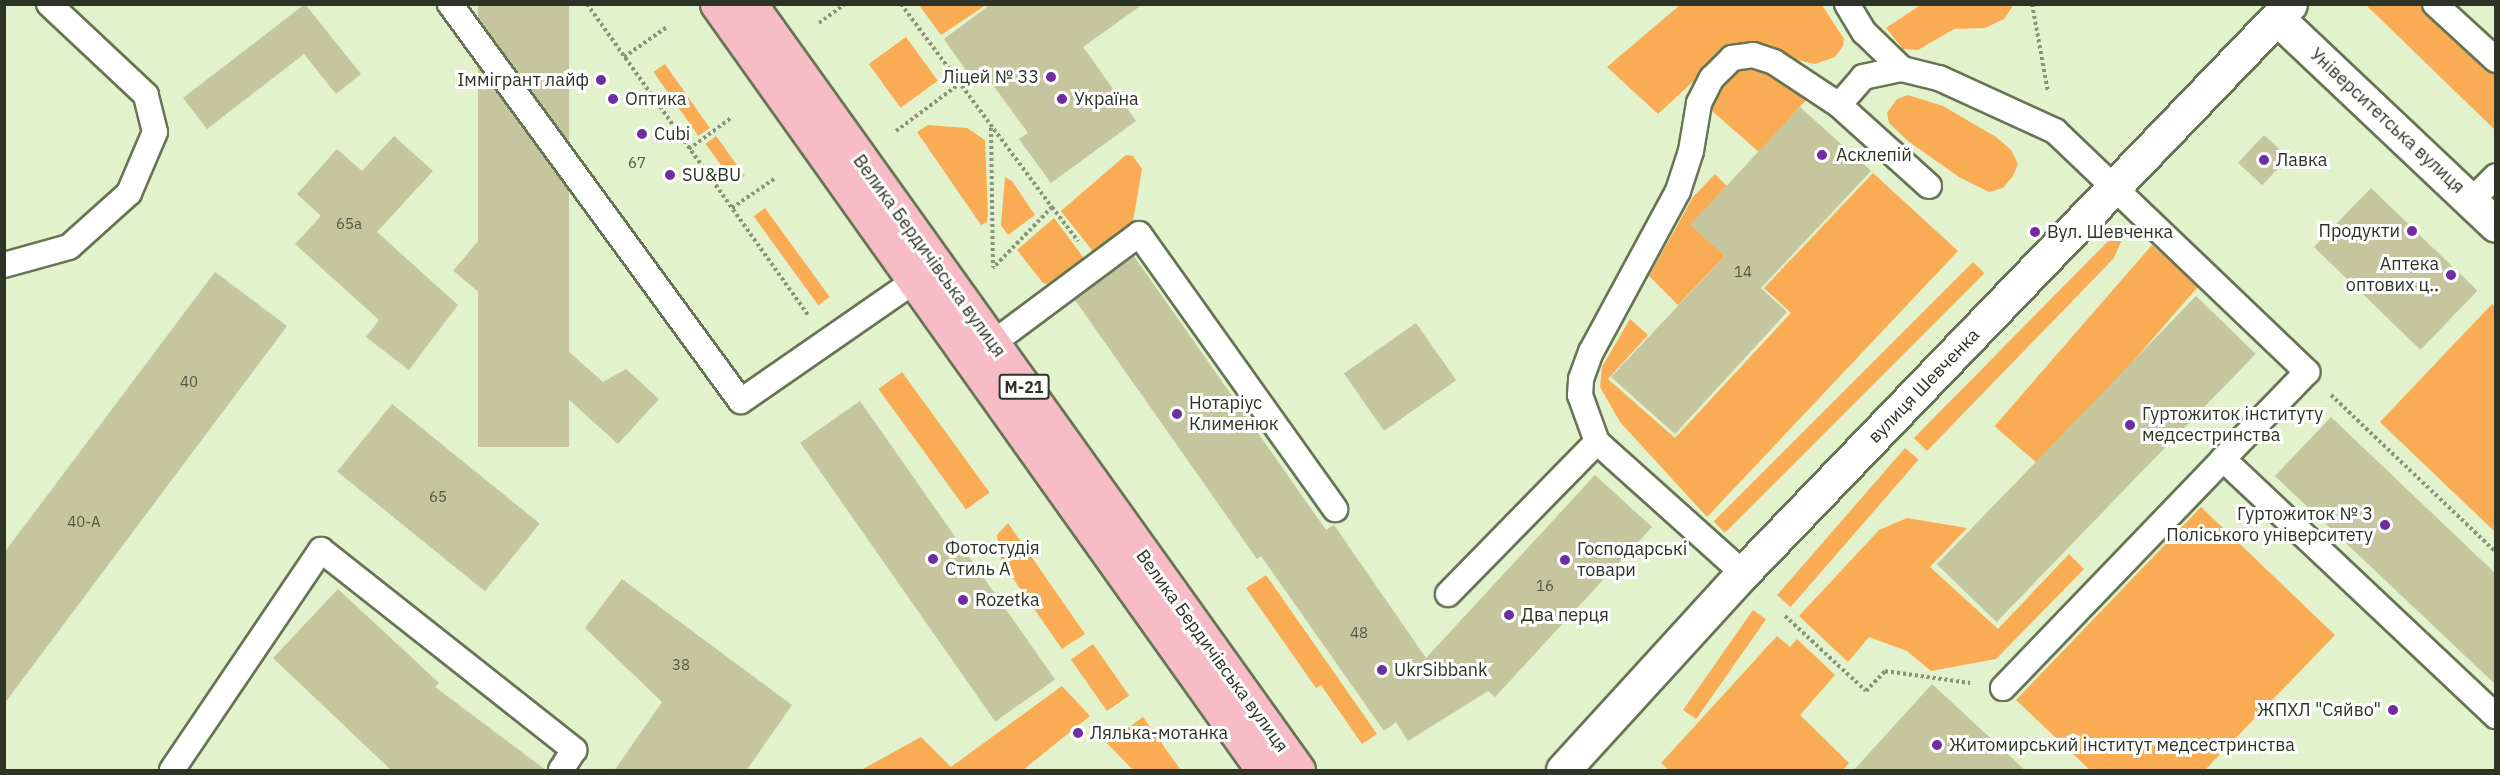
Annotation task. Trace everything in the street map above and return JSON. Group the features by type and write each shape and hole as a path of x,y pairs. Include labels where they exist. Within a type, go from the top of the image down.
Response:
{"highway":[{"name":"Велика Бердичівська вулиця","path":"717,4 1263,771"},
{"name":"Велика Бердичівська вулиця","path":"750,4 1298,771"}],"street":[{"name":"вулиця Шевченка","path":"1563,771 1743,573 2284,11"},
{"name":"Університетська вулиця","path":"2284,11 2496,225"}],"lane":[{"path":"4,265 69,248 129,193 155,132 146,95 49,4"},
{"path":"450,4 741,401 913,282"},
{"path":"1846,4 1864,32 1902,69"},
{"path":"2435,4 2496,60"},
{"path":"1743,573 1597,442 1580,395 1581,379 1591,352 1678,190 1691,151 1699,103 1712,78 1732,58 1754,56 1774,62 1839,105 1929,186"},
{"path":"1839,105 1863,77 1902,69 1939,78 2055,131 2117,187 2307,372 2003,688"},
{"path":"2471,201 2496,176"},
{"path":"993,343 1139,234 1335,509"},
{"path":"1448,594 1597,442"},
{"path":"2223,459 2496,716"},
{"path":"172,771 321,550 574,750 561,771"}],"path":[{"path":"587,4 827,342"},
{"path":"819,24 845,4"},
{"path":"901,4 991,128 1079,242"},
{"path":"2032,4 2055,131"},
{"path":"624,57 668,27"},
{"path":"896,131 959,84"},
{"path":"689,149 731,118"},
{"path":"991,128 993,268 1052,207"},
{"path":"732,208 774,179"},
{"path":"2307,372 2496,552"},
{"path":"1785,616 1866,691 1885,671 2003,688"}],"shaded area":[{"path":"1922,4 2012,4 2012,7 2004,19 1985,28 1954,29 1918,50 1903,49 1886,28"},
{"path":"919,5 986,5 941,35"},
{"path":"1680,5 1822,5 1844,39 1843,46 1835,57 1815,64 1793,59 1775,47 1757,42 1733,45 1658,114 1607,67"},
{"path":"2423,5 2495,69 2495,130 2367,6"},
{"path":"906,37 938,81 901,108 869,64"},
{"path":"665,64 710,128 698,136 654,72"},
{"path":"1746,65 1767,70 1807,99 1759,152 1712,111 1711,105 1714,93 1739,68"},
{"path":"1908,95 1943,106 1996,137 2011,150 2018,164 2013,176 2003,188 1989,192 1959,177 1908,141 1889,123 1887,113 1897,99"},
{"path":"928,125 967,128 985,140 987,222 981,225 917,132"},
{"path":"716,136 745,176 734,183 705,144"},
{"path":"1126,155 1133,156 1142,169 1132,227 1095,254 1061,211"},
{"path":"1873,173 1958,251 1707,517 1620,422 1600,387 1602,367 1630,319 1648,335 1608,379 1675,438 1791,313 1764,288"},
{"path":"1715,174 1727,186 1691,225 1725,256 1678,305 1649,276 1693,197"},
{"path":"1005,177 1012,181 1035,215 1008,235 1001,225"},
{"path":"765,208 830,297 818,305 754,216"},
{"path":"1054,218 1086,261 1053,285 1043,283 1017,250"},
{"path":"2120,229 2122,239 2114,258 1927,451 1914,438"},
{"path":"2152,245 2199,286 2041,467 1995,426"},
{"path":"1973,262 1984,273 1725,533 1713,522"},
{"path":"2492,304 2496,308 2495,532 2380,422"},
{"path":"902,372 990,493 966,510 879,389"},
{"path":"1905,448 1919,460 1791,607 1777,595"},
{"path":"2201,507 2335,635 2205,770 2090,770 2016,700"},
{"path":"1907,518 1967,528 1930,567 1998,629 2069,554 2084,569 1996,659 1931,671 1907,651 1869,637 1848,662 1799,616 1879,530"},
{"path":"1008,523 1085,634 1062,649 1001,561 997,535"},
{"path":"1266,575 1377,734 1362,744 1321,685 1316,688 1246,588"},
{"path":"1753,610 1766,619 1696,719 1683,710"},
{"path":"1777,636 1790,647 1797,639 1835,675 1800,715 1849,763 1843,770 1669,770 1661,763"},
{"path":"1093,644 1129,696 1107,711 1071,659"},
{"path":"1062,686 1090,716 1023,770 861,770 921,737 951,767"},
{"path":"1143,717 1180,769 1133,770 1107,743"}],"building":[{"path":"305,4 361,74 336,94 304,54 207,129 183,98"},
{"path":"478,4 569,4 569,447 478,447"},
{"name":"Україна","path":"991,4 1143,4 1083,47 1136,121 1051,183 1019,139 1028,133 982,70 971,78 944,39"},
{"path":"1800,107 1871,171 1761,288 1787,312 1675,434 1611,377 1725,256 1690,225"},
{"name":"Лавка","path":"2264,135 2288,158 2262,185 2238,163"},
{"path":"394,136 433,171 377,232 458,305 409,370 366,337 379,320 295,244 321,216 297,194 337,149 362,171"},
{"path":"2371,188 2477,291 2421,350 2314,247"},
{"path":"495,221 531,251 489,301 453,271"},
{"path":"1134,256 1326,530 1334,525 1426,658 1595,475 1652,527 1495,697 1488,691 1408,741 1396,722 1384,731 1261,556 1257,559 1075,300"},
{"path":"215,272 287,326 4,704 4,553"},
{"name":"Гуртожиток інституту медсестринства","path":"2196,296 2256,354 1997,622 1937,564"},
{"path":"1416,323 1456,380 1384,431 1344,373"},
{"path":"552,337 603,382 626,369 659,399 618,444 528,363"},
{"path":"860,401 1055,680 995,721 800,443"},
{"path":"392,404 540,524 485,591 337,472"},
{"name":"Гуртожиток № 3 Поліського університету","path":"2331,417 2496,574 2496,685 2275,476"},
{"path":"622,579 792,705 746,771 614,771 662,702 585,628"},
{"path":"338,589 439,683 435,687 547,771 392,771 273,658"},
{"name":"Житомирський інститут медсестринства","path":"1932,684 2026,771 1853,771"}],"place":[{"name":"Ліцей № 33","path":"1051,77"},
{"name":"Іммігрант лайф","path":"601,80"},
{"name":"Оптика","path":"613,99"},
{"name":"Україна","path":"1062,99"},
{"name":"Cubi","path":"642,134"},
{"name":"Асклепій","path":"1822,155"},
{"name":"Лавка","path":"2264,160"},
{"name":"SU&BU","path":"670,175"},
{"name":"Продукти","path":"2412,231"},
{"name":"Вул. Шевченка","path":"2035,232"},
{"name":"Аптека оптових ц‥","path":"2451,275"},
{"name":"Нотаріус Клименюк","path":"1177,414"},
{"name":"Гуртожиток інституту медсестринства","path":"2130,425"},
{"name":"Гуртожиток № 3 Поліського університету","path":"2385,525"},
{"name":"Фотостудія Стиль А","path":"933,559"},
{"name":"Господарські товари","path":"1565,560"},
{"name":"Rozetka","path":"963,600"},
{"name":"Два перця","path":"1509,615"},
{"name":"UkrSibbank","path":"1382,670"},
{"name":"ЖПХЛ \"Сяйво\"","path":"2393,710"},
{"name":"Лялька-мотанка","path":"1078,733"},
{"name":"Житомирський інститут медсестринства","path":"1937,745"}]}
